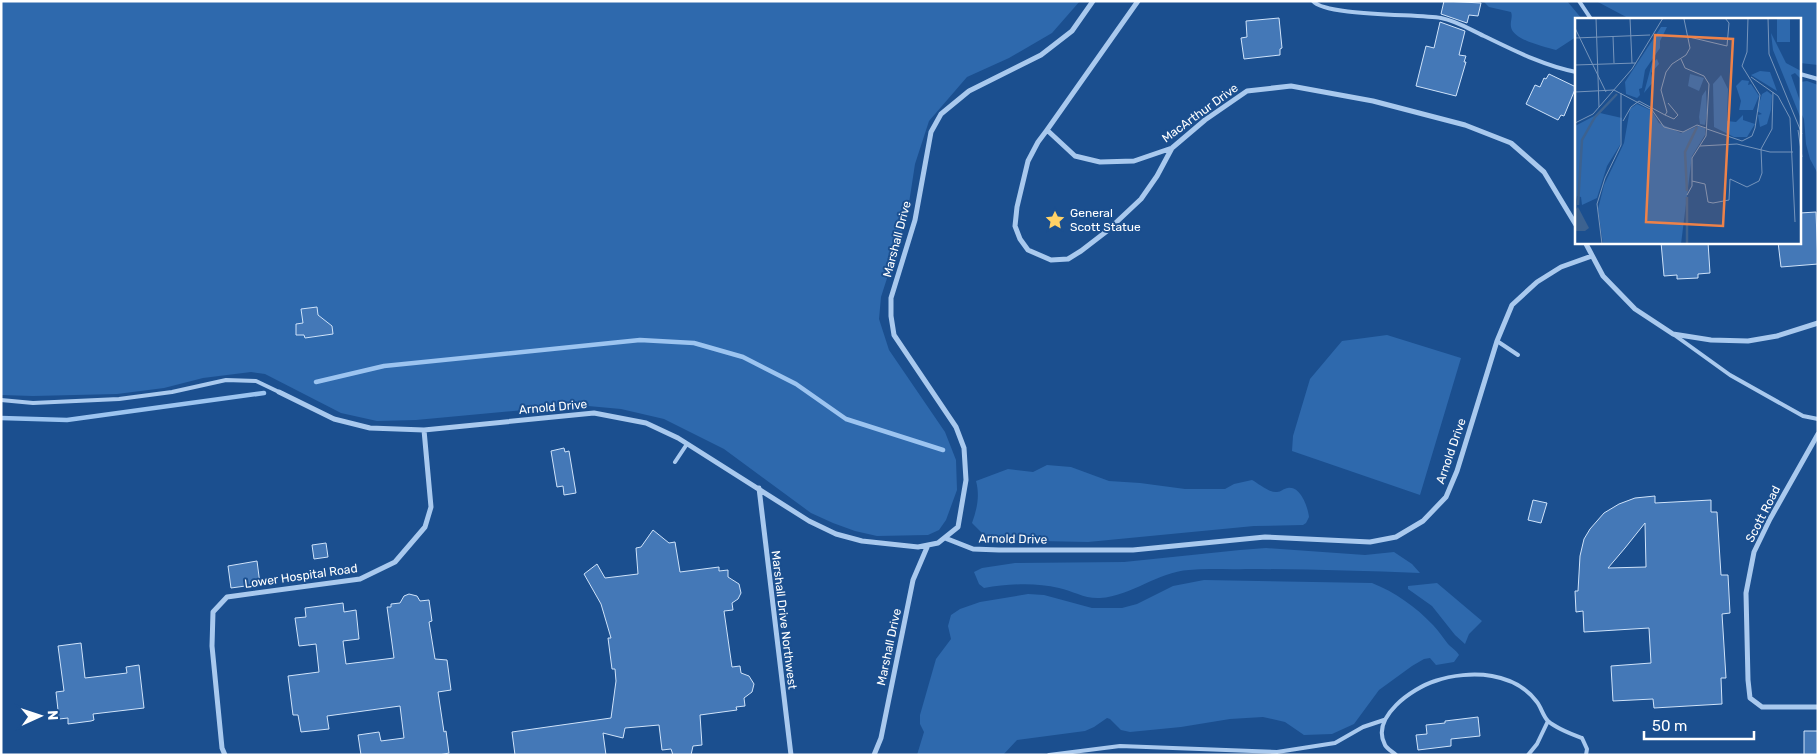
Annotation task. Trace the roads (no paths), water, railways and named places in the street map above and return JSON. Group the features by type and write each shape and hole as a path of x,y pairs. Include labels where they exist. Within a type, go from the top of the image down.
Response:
{"street":[{"name":"Marshall Drive","path":"945,538 958,527 966,480 964,448 956,427 894,335 891,316 891,298 915,220 931,132 941,114 969,91 1041,55 1072,31 1093,1"},
{"path":"1138,1 1038,142 1028,161 1017,207 1015,226 1020,239 1028,250 1039,256 1051,260 1068,259 1107,231 1140,199 1157,176 1172,148"},
{"name":"MacArthur Drive","path":"1047,130 1075,156 1100,162 1134,161 1172,148 1205,120 1246,91 1290,86 1373,101 1465,125 1510,143 1544,172 1575,223"},
{"path":"1586,244 1603,276 1635,309 1673,334 1711,340 1748,341 1777,336 1818,323"},
{"name":"Arnold Drive","path":"279,392 334,419 370,428 424,430 594,413 646,423 687,444 809,521 836,534 862,541 918,547 938,543 945,538 973,549 999,550 1133,550 1265,538 1370,542 1396,537 1423,521 1446,496 1457,471 1497,341 1512,305 1537,282 1561,267 1592,256"},
{"name":"Lower Hospital Road","path":"225,755 222,748 212,646 213,612 226,597 360,579 395,562 425,527 431,507 424,430"},
{"name":"Scott Road","path":"1818,434 1770,519 1754,552 1746,593 1750,698 1762,707 1818,707"},
{"name":"Marshall Drive Northwest","path":"759,488 791,755"},
{"name":"Marshall Drive","path":"874,755 881,738 913,580 928,545"}],"lane":[{"path":"1313,1 1316,5 1324,8 1441,18 1460,23 1483,36 1537,60 1575,72"},
{"path":"1579,1 1591,18"},
{"path":"1802,75 1818,79"},
{"path":"1673,334 1730,376 1804,416 1818,419"},
{"path":"1497,341 1518,355"},
{"path":"1,400 33,403 119,399 172,392 226,380 256,381 279,392"},
{"path":"674,462 687,444"},
{"path":"1396,755 1386,746 1382,727 1384,720 1397,704 1417,688 1435,680 1471,675 1491,676 1519,685 1536,700 1548,721 1582,738 1587,749 1586,755"},
{"path":"1049,755 1085,753 1120,746 1277,752 1336,743 1363,727 1384,720"},
{"path":"1528,755 1537,744 1548,721"}],"waterway":[{"path":"316,382 384,366 640,340 694,343 743,357 796,384 846,419 943,450"},
{"path":"1,418 67,420 264,393"}],"place":[{"name":"General Scott Statue","path":"1055,220"}]}
